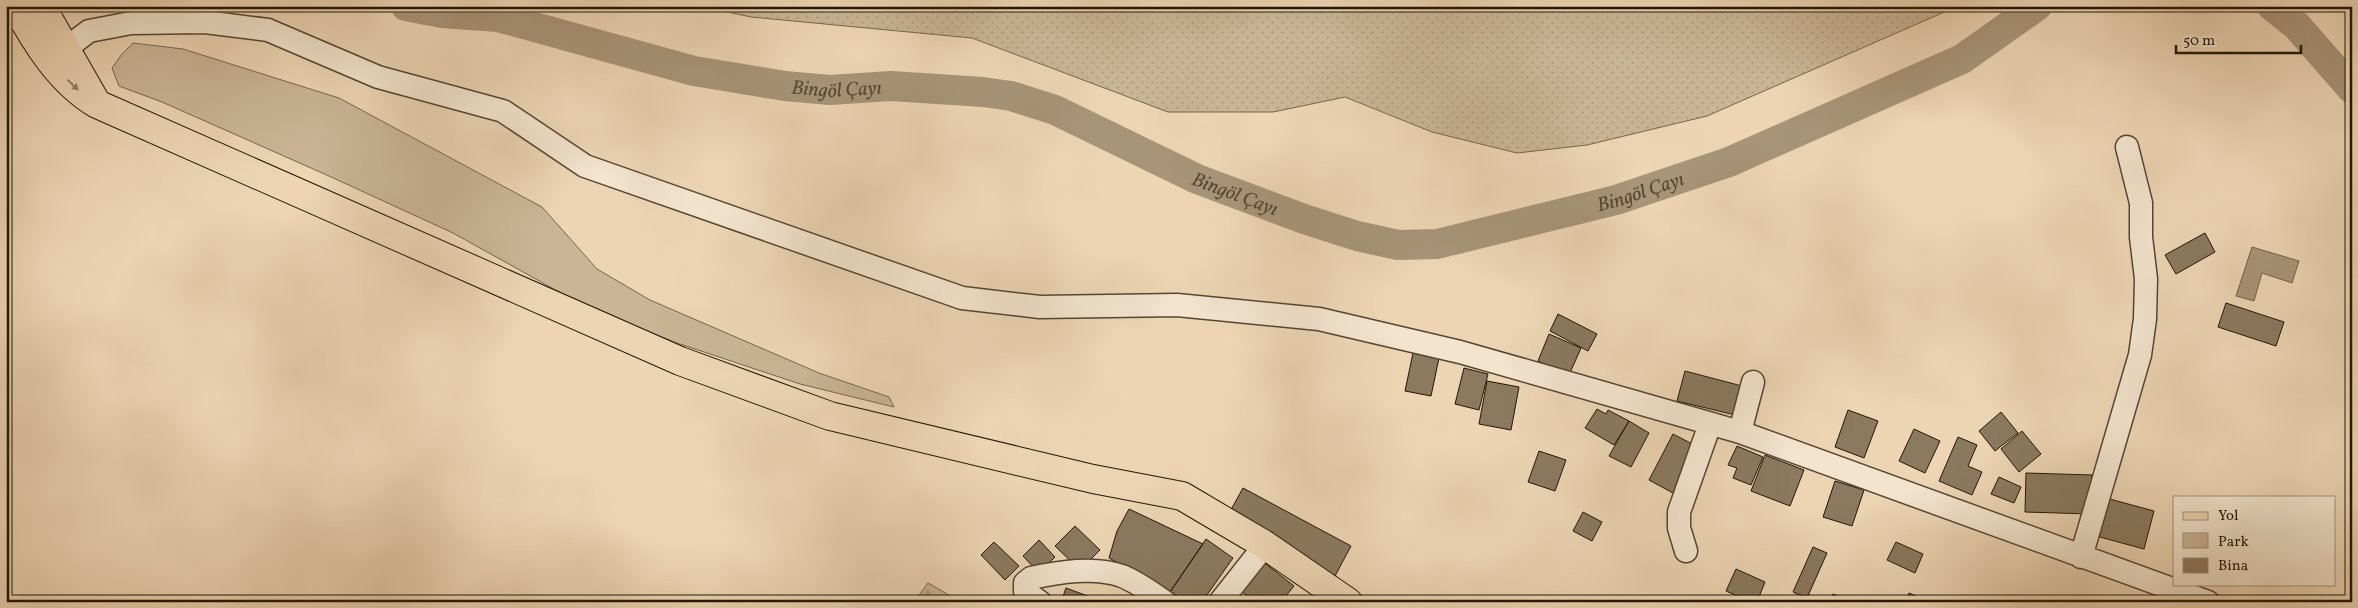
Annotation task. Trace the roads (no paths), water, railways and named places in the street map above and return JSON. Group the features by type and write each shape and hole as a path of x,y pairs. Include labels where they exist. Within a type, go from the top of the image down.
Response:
{"main road":[{"path":"16,6 48,36 87,98 97,104 680,361 830,416 1093,479 1182,496 1265,545 1348,602"}],"street":[{"path":"48,36 89,32 131,23 206,22 268,30 378,77 502,111 585,166 962,298 1040,307 1177,305 1319,319 1460,352 1740,432 2208,602"},
{"path":"2081,557 2140,356 2145,319 2146,279 2141,237 2141,203 2127,147"},
{"path":"1740,432 1753,382"},
{"path":"1686,552 1679,528 1679,512 1710,424"},
{"path":"1220,602 1265,545"},
{"path":"1040,602 1026,591 1025,583 1031,578 1086,571 1124,576 1165,602"}],"waterway":[{"name":"Bingöl Çayı","path":"406,6 442,13 498,17 694,71 785,86 830,90 891,86 983,92 1011,96 1055,110 1197,179 1304,219 1357,236 1398,245 1437,244 1616,200 1729,162 1962,59 2037,6"},
{"name":"Bingöl Çayı","path":"2272,6 2297,26 2352,89"}]}
